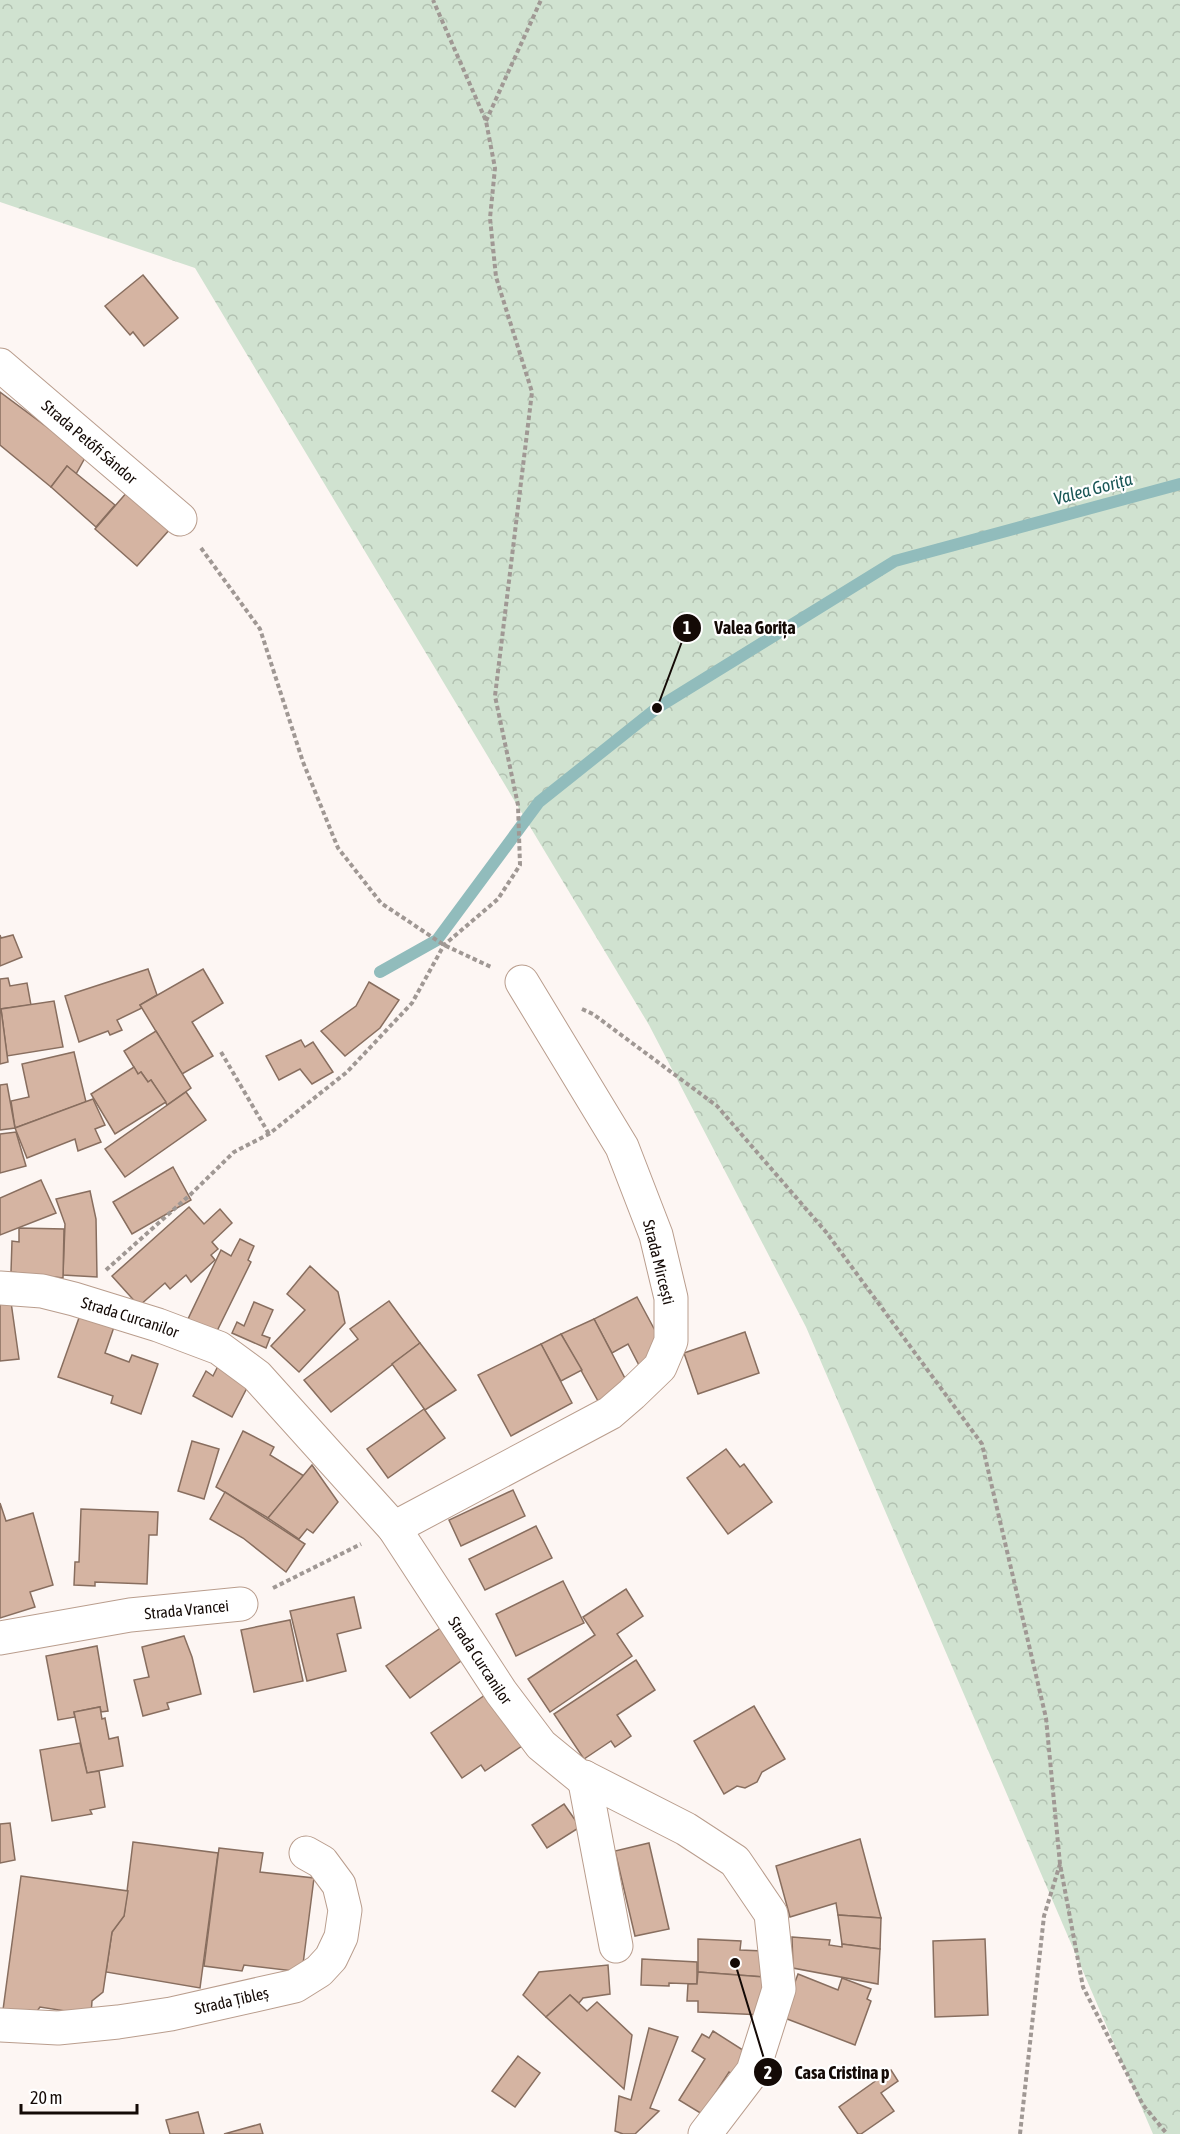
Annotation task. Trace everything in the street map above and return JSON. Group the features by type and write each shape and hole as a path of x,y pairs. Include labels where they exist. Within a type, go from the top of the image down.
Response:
{"street":[{"name":"Strada Petőfi Sándor","path":"0,364 180,519"},
{"name":"Strada Mircești","path":"394,1528 610,1413 660,1367 671,1341 671,1298 656,1235 622,1147 522,982"},
{"name":"Strada Curcanilor","path":"0,1288 42,1292 74,1299 158,1325 219,1348 257,1376 394,1528 501,1692 541,1745 580,1777 686,1829 735,1861 771,1914 779,1989 753,2071 705,2134"},
{"name":"Strada Vrancei","path":"0,1638 130,1615 241,1604"},
{"path":"584,1777 616,1946"},
{"name":"Strada Țibleș","path":"0,2025 58,2028 118,2022 171,2014 295,1986 319,1971 331,1958 341,1937 345,1910 339,1885 322,1862 306,1853"}],"path":[{"path":"74,1299 190,1195 234,1152 269,1134 347,1072 412,1003 444,945 498,899 520,865 518,806 495,696 532,392 496,277 490,218 495,168 486,121 433,0"},
{"path":"486,121 541,0"},
{"path":"180,519 260,628 303,762 338,848 381,903 444,945 522,982"},
{"path":"573,1005 593,1014 717,1106 826,1232 982,1444 1046,1718 1060,1864 1083,1987 1143,2105 1167,2134"},
{"path":"221,1052 269,1134"},
{"name":"Strada Vrancei","path":"241,1604 394,1528"},
{"path":"1020,2134 1044,1916 1060,1864"}],"green space":[{"path":"0,0 1180,0 1180,2134 1153,2134 806,1327 649,1025 195,268 0,202"}],"building":[{"path":"143,275 178,318 144,346 133,332 130,335 105,306"},
{"path":"0,392 86,456 76,474 67,466 51,487 0,445"},
{"path":"67,466 115,505 96,527 51,487"},
{"path":"128,491 171,528 137,566 95,529"},
{"path":"0,935 1,938 13,935 22,957 0,966"},
{"path":"148,969 157,995 140,1005 142,1008 117,1020 122,1030 110,1035 108,1031 79,1042 65,996"},
{"path":"203,969 223,1003 192,1022 213,1056 182,1074 140,1005"},
{"path":"8,978 10,986 27,983 31,1005 0,1009 0,979"},
{"path":"369,982 399,1000 380,1028 345,1056 321,1031 356,1006"},
{"path":"54,1001 63,1047 7,1056 1,1009"},
{"path":"0,1009 8,1062 0,1064"},
{"path":"156,1031 191,1088 167,1105 151,1080 148,1082 141,1072 138,1074 124,1051"},
{"path":"301,1040 305,1047 313,1042 333,1072 312,1084 300,1069 279,1080 266,1056"},
{"path":"74,1052 86,1102 15,1128 11,1101 29,1097 22,1064"},
{"path":"134,1067 138,1074 141,1072 148,1082 151,1080 166,1102 115,1134 91,1094"},
{"path":"7,1084 15,1128 0,1130 0,1085"},
{"path":"186,1092 206,1120 125,1177 105,1149"},
{"path":"93,1099 105,1125 95,1129 101,1142 78,1151 75,1139 27,1158 15,1128"},
{"path":"16,1132 26,1166 0,1173 0,1134"},
{"path":"173,1167 191,1200 132,1234 113,1202"},
{"path":"41,1180 56,1213 0,1235 0,1198"},
{"path":"90,1191 96,1219 97,1277 63,1275 65,1224 56,1199"},
{"path":"189,1207 204,1224 220,1209 232,1223 212,1242 218,1249 211,1255 215,1260 191,1282 186,1275 170,1289 165,1283 139,1306 112,1276"},
{"path":"19,1228 64,1229 63,1278 11,1272 12,1241 19,1242"},
{"path":"240,1239 254,1246 248,1260 251,1262 216,1333 188,1319 221,1250 231,1256"},
{"path":"310,1266 338,1292 345,1323 299,1372 271,1346 305,1310 287,1294"},
{"path":"637,1297 665,1349 642,1371 628,1344 612,1353 594,1319"},
{"path":"389,1301 420,1343 331,1412 304,1380 358,1339 350,1329"},
{"path":"11,1302 19,1359 0,1361 0,1304"},
{"path":"254,1302 273,1310 262,1335 270,1338 266,1348 232,1333 237,1322 244,1326"},
{"path":"80,1315 114,1327 105,1353 129,1362 132,1355 158,1364 141,1414 111,1403 113,1396 58,1377"},
{"path":"594,1319 629,1386 598,1401 561,1334"},
{"path":"745,1332 759,1373 698,1394 684,1353"},
{"path":"561,1334 582,1370 561,1381 541,1344"},
{"path":"420,1343 456,1390 425,1410 392,1364"},
{"path":"541,1344 572,1403 511,1436 478,1375"},
{"path":"218,1366 250,1382 232,1417 193,1396 206,1371 213,1376"},
{"path":"424,1409 445,1438 388,1478 367,1449"},
{"path":"243,1431 274,1447 270,1455 304,1476 268,1518 216,1487"},
{"path":"192,1441 219,1449 204,1499 178,1491"},
{"path":"726,1449 740,1467 744,1464 772,1502 728,1534 687,1478"},
{"path":"312,1465 338,1502 313,1533 307,1529 299,1539 268,1518"},
{"path":"513,1490 525,1516 461,1546 449,1520"},
{"path":"225,1492 305,1544 286,1572 243,1538 210,1519"},
{"path":"0,1503 6,1521 33,1513 53,1585 30,1592 35,1607 0,1618"},
{"path":"81,1509 158,1512 157,1535 149,1535 147,1584 95,1582 95,1586 74,1585 75,1562 79,1562"},
{"path":"536,1526 552,1558 485,1590 469,1559"},
{"path":"563,1581 584,1623 516,1656 496,1614"},
{"path":"626,1589 643,1616 617,1634 632,1656 550,1712 528,1679 595,1635 583,1617"},
{"path":"354,1597 361,1628 337,1634 346,1671 307,1681 290,1611"},
{"path":"290,1620 303,1681 254,1692 241,1630"},
{"path":"442,1627 465,1658 410,1698 386,1666"},
{"path":"184,1636 201,1694 167,1703 169,1709 143,1716 134,1680 149,1677 142,1647"},
{"path":"97,1646 108,1711 101,1712 100,1707 74,1712 75,1717 58,1720 46,1656"},
{"path":"636,1660 655,1690 617,1715 631,1736 615,1747 611,1741 584,1759 554,1714"},
{"path":"485,1695 522,1746 485,1771 481,1765 462,1778 431,1733"},
{"path":"754,1706 785,1759 762,1772 757,1782 745,1788 737,1786 724,1794 694,1741"},
{"path":"100,1707 102,1719 105,1718 109,1739 118,1737 123,1766 87,1773 74,1712"},
{"path":"80,1743 87,1773 99,1771 105,1807 90,1810 92,1814 52,1821 40,1750"},
{"path":"564,1804 580,1827 547,1848 532,1825"},
{"path":"10,1823 15,1860 0,1863 0,1824"},
{"path":"860,1839 881,1918 838,1915 836,1903 790,1917 776,1866"},
{"path":"133,1842 218,1853 200,1988 106,1972 112,1932 124,1916"},
{"path":"649,1843 669,1929 635,1936 615,1851"},
{"path":"219,1848 263,1853 260,1872 314,1878 302,1972 244,1965 242,1971 204,1966"},
{"path":"21,1876 128,1891 124,1916 112,1932 103,1992 92,2001 91,2015 40,2007 34,2015 3,2010"},
{"path":"838,1915 881,1918 880,1949 842,1944"},
{"path":"792,1937 830,1940 829,1945 842,1947 842,1944 880,1949 878,1984 793,1968"},
{"path":"698,1939 741,1941 740,1950 766,1951 765,1977 698,1972"},
{"path":"985,1939 988,2015 935,2017 933,1941"},
{"path":"642,1959 697,1962 697,1984 641,1985"},
{"path":"608,1965 610,1994 583,1998 579,2003 570,1995 546,2017 523,1995 539,1972"},
{"path":"698,1972 765,1977 763,2015 698,2012 698,2001 687,2001 688,1984 697,1984"},
{"path":"798,1974 838,1990 842,1978 871,1989 867,1999 871,2001 855,2045 782,2017"},
{"path":"570,1995 587,2011 597,2002 632,2035 624,2089 546,2017"},
{"path":"649,2028 678,2037 650,2108 659,2111 635,2134 623,2134 615,2131 619,2096 631,2100"},
{"path":"713,2031 746,2052 732,2074 729,2072 702,2114 679,2100 705,2059 692,2051 702,2034 709,2038"},
{"path":"518,2056 540,2073 515,2107 492,2091"},
{"path":"891,2070 898,2081 881,2093 894,2111 858,2134 839,2107"},
{"path":"198,2112 204,2134 170,2134 166,2120"},
{"path":"260,2124 263,2134 224,2134"}],"waterway":[{"name":"Valea Gorița","path":"380,972 437,940 539,802 657,708 895,561 1180,484"}],"place":[{"name":"Valea Gorița","path":"657,708"},
{"name":"Casa Cristina p","path":"735,1963"}]}
